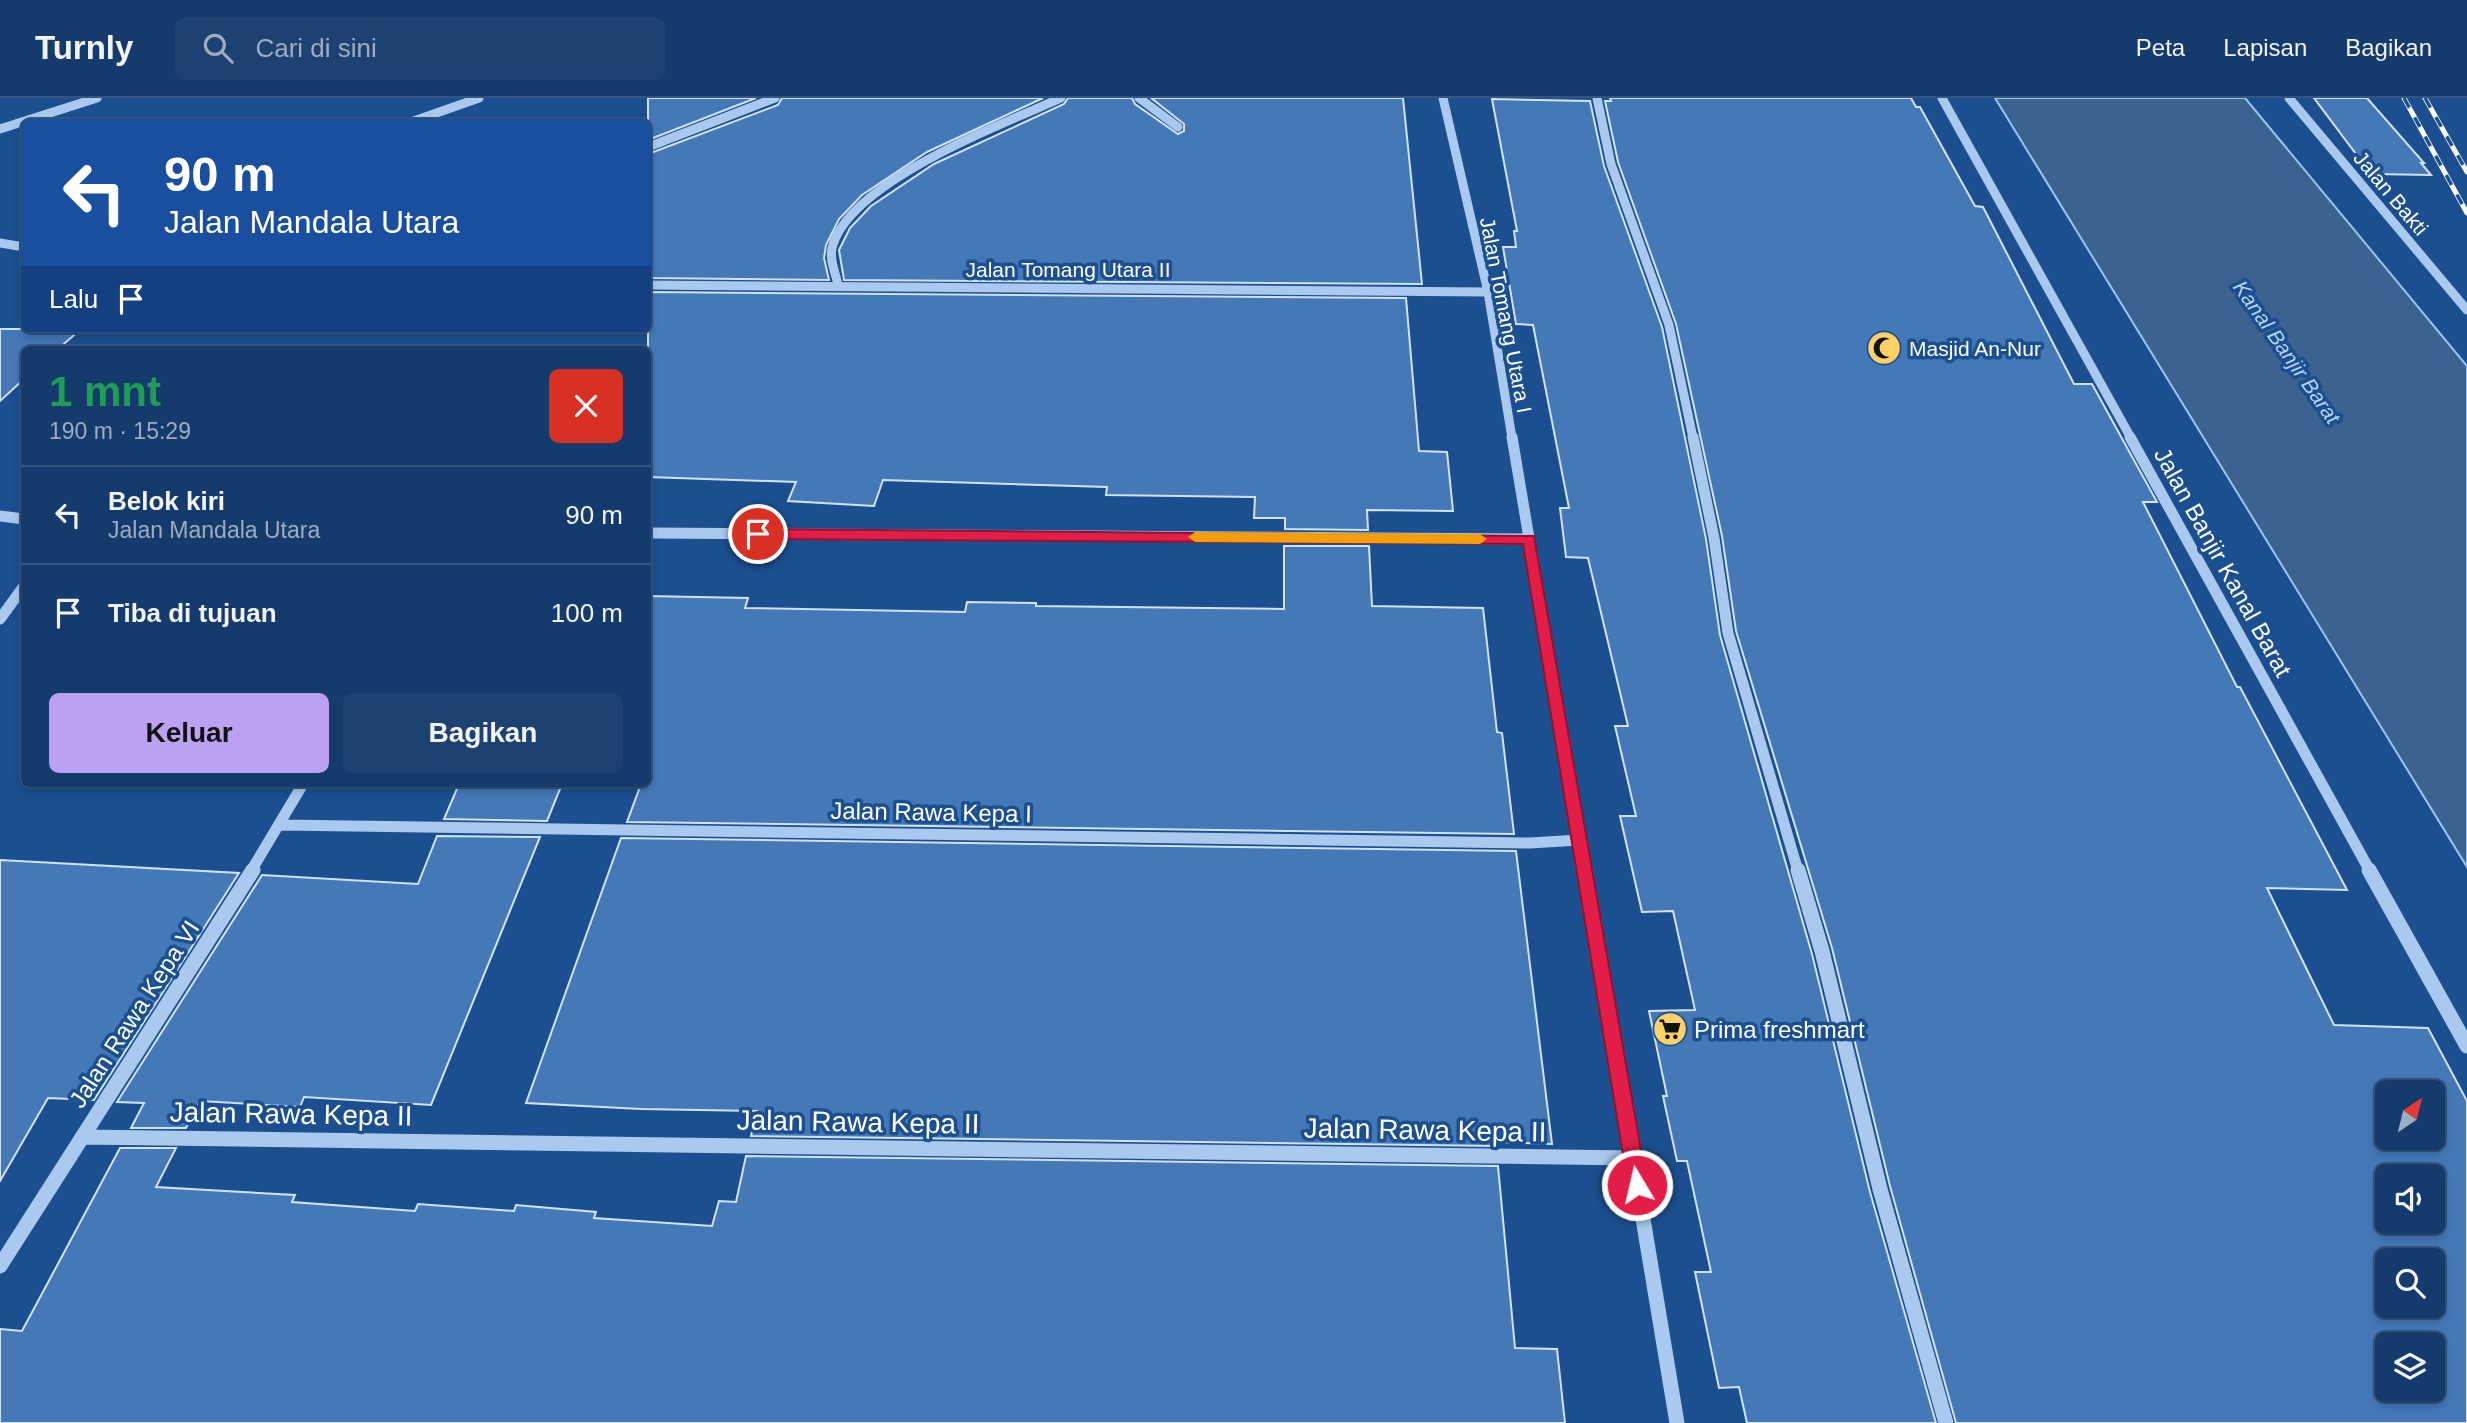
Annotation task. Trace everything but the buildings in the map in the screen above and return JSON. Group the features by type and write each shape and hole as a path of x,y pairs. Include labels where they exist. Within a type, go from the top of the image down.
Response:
{"street":[{"path":"31,119 97,98"},
{"path":"420,119 479,98"},
{"path":"651,146 775,98"},
{"path":"838,285 832,248 839,231 860,203 910,168 1061,98"},
{"path":"1139,98 1178,127"},
{"name":"Jalan Tomang Utara I","path":"1443,98 1488,292 1677,1423"},
{"path":"1597,98 1611,164 1669,325 1711,524 1728,633 1822,951 1880,1189 1946,1423"},
{"name":"Jalan Banjir Kanal Barat","path":"1942,98 2467,1046"},
{"name":"Jalan Bakti","path":"2289,98 2467,310"},
{"path":"0,129 21,122"},
{"path":"0,243 21,246"},
{"name":"Jalan Tomang Utara II","path":"651,285 1488,292"},
{"path":"0,516 21,519"},
{"path":"651,533 1529,539"},
{"path":"0,619 21,590"},
{"name":"Jalan Rawa Kepa VI","path":"0,1266 281,825 301,787"},
{"name":"Jalan Rawa Kepa I","path":"281,825 1530,843 1579,841"},
{"name":"Jalan Rawa Kepa II","path":"82,1137 1633,1158"}],"water":[{"name":"Kanal Banjir Barat","path":"1995,98 2245,98 2467,366 2467,867"}],"railway":[{"path":"2404,98 2467,213"},
{"path":"2425,98 2467,172"}],"slow traffic":[{"path":"1195,537 1480,539"}],"place":[{"name":"Masjid An-Nur","path":"1884,348"},
{"name":"Prima freshmart","path":"1670,1029"}],"route":[{"path":"758,534 1529,539 1637,1185"}]}
